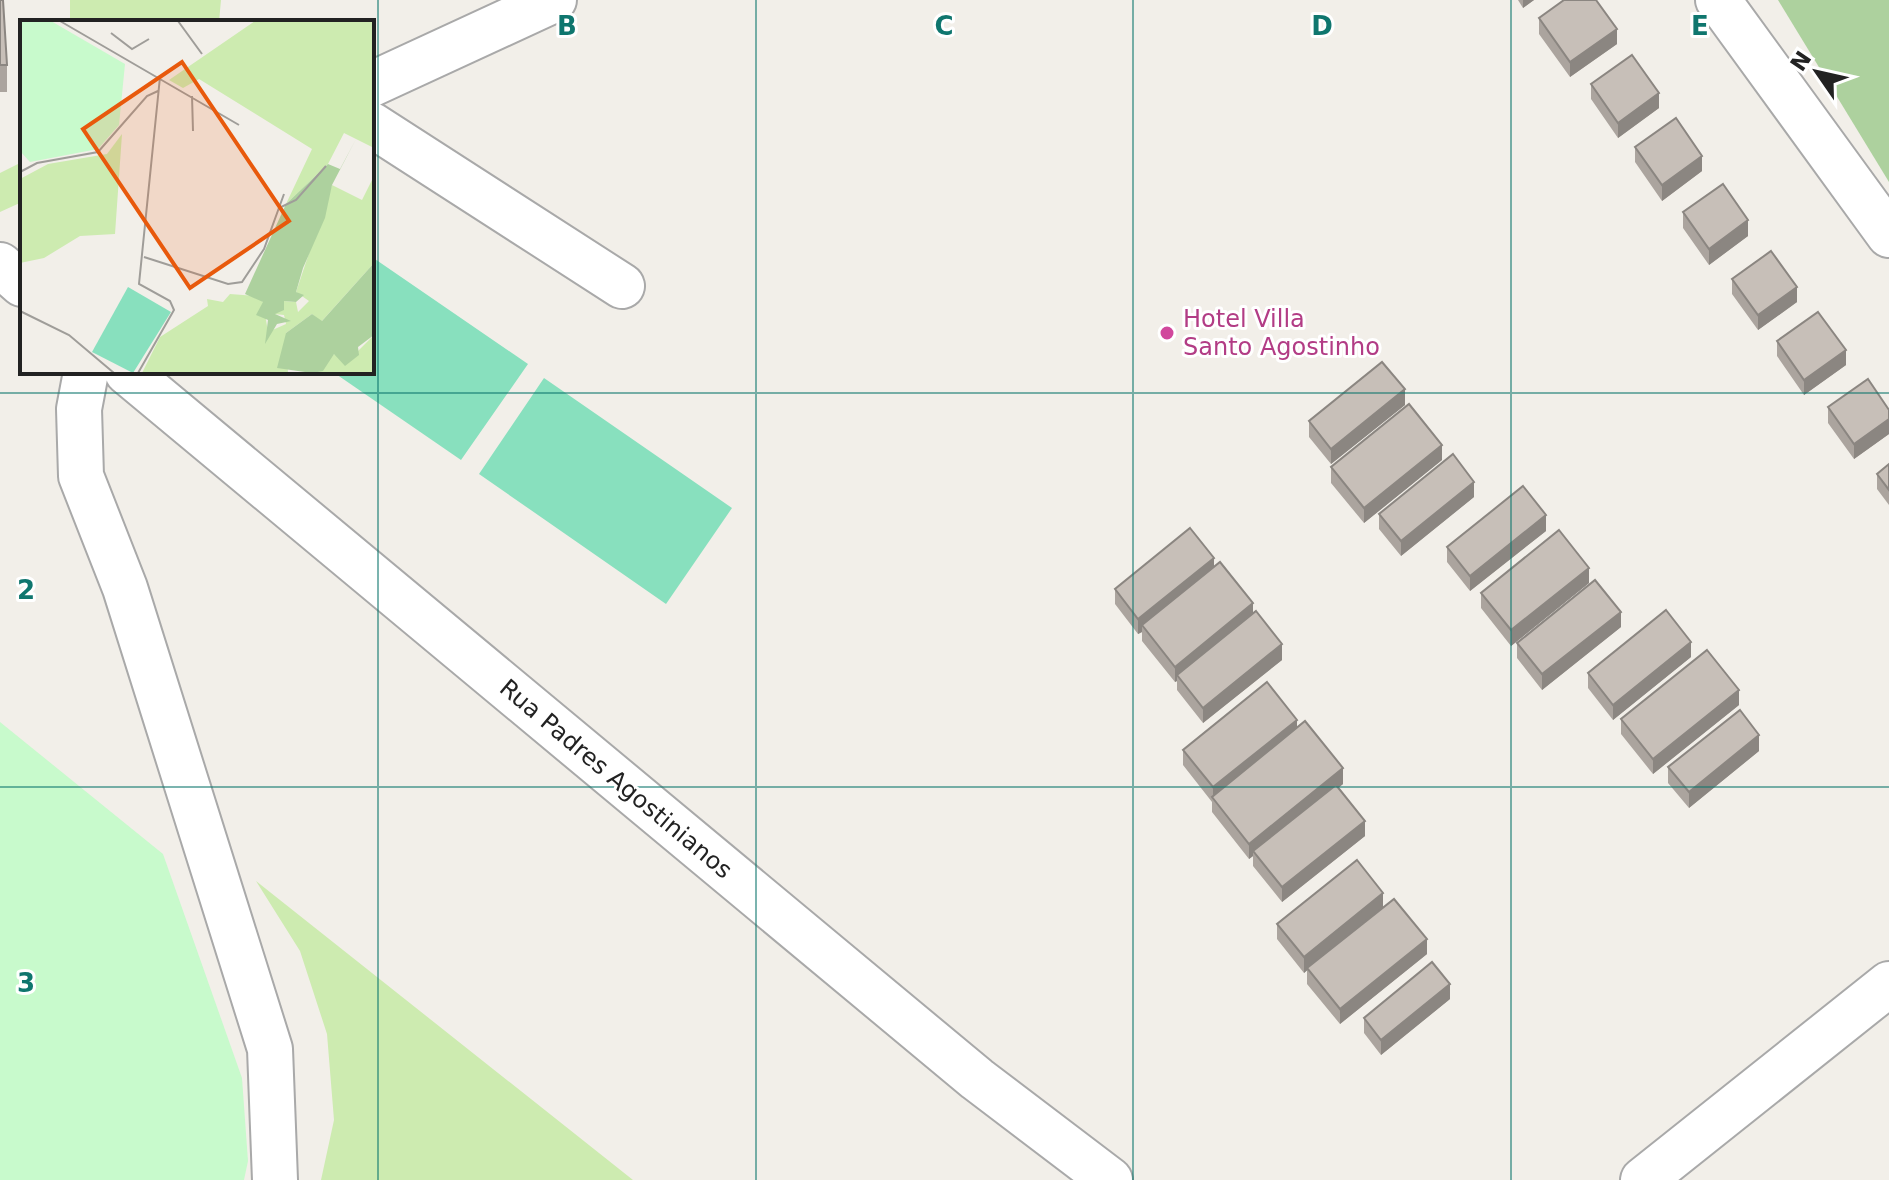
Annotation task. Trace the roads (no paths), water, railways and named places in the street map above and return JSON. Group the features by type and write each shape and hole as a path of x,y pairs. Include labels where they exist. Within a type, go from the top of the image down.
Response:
{"street":[{"path":"374,83 554,0"},
{"path":"1718,0 1889,235"},
{"path":"374,126 622,286"},
{"path":"0,257 20,245"},
{"path":"0,265 20,282"},
{"path":"86,374 79,409 81,476 125,588 270,1049 275,1180"},
{"name":"Rua Padres Agostinianos","path":"129,374 977,1079 1110,1180"},
{"path":"1643,1180 1889,984"}],"place":[{"name":"Hotel Villa Santo Agostinho","path":"1167,333"}]}
